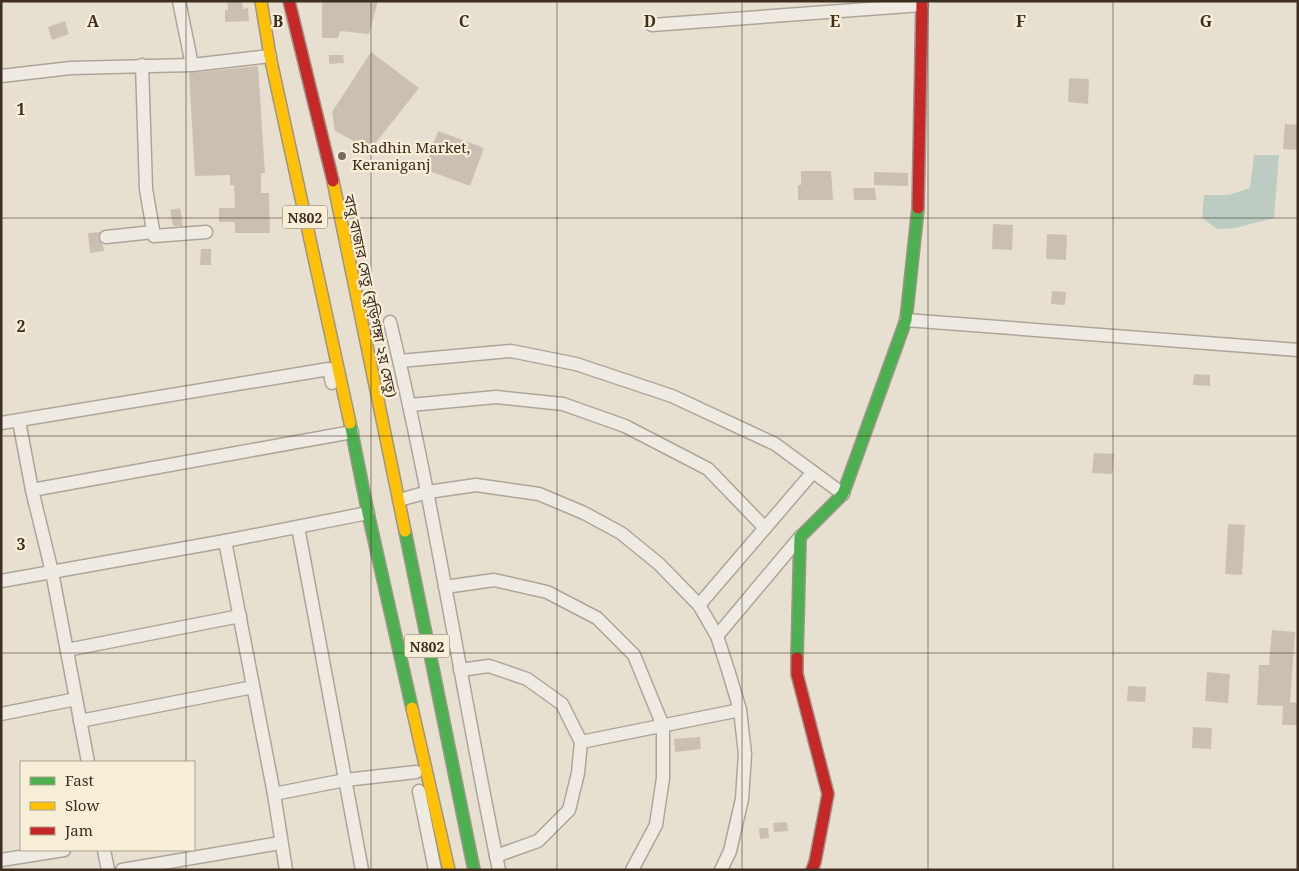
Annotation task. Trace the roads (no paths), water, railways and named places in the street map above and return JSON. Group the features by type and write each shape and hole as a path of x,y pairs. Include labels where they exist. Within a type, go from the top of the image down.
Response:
{"main road":[{"name":"N802","path":"261,1 270,56 348,433"},
{"name":"বাবু বাজার সেতু (বুড়িগঙ্গা ২য় সেতু)","path":"289,1 331,171 399,500"},
{"path":"812,870 828,794 797,674 800,537 843,494 906,320 918,214 922,3"},
{"name":"N802","path":"399,500 434,682 474,870"},
{"name":"N802","path":"364,514 449,870"}],"street":[{"path":"178,1 192,65"},
{"path":"652,25 922,3"},
{"path":"1,76 71,68 192,65 270,56"},
{"path":"142,66 146,189 154,236 206,232"},
{"path":"106,237 153,232"},
{"path":"906,320 1298,350"},
{"path":"390,322 428,492 499,870"},
{"path":"400,362 510,351 576,364 672,396 775,444 843,494"},
{"path":"1,423 329,369 348,433 435,870"},
{"path":"410,405 496,397 563,404 625,426 708,468 765,528"},
{"path":"19,420 32,490 52,572 88,761"},
{"path":"32,490 348,433"},
{"path":"698,605 813,472"},
{"path":"399,500 428,492 476,485 539,494 584,513 621,533 658,564 698,605 717,636 740,710 745,754 742,799 730,851 721,870"},
{"path":"1,581 364,514"},
{"path":"298,527 362,870"},
{"path":"717,636 800,537"},
{"path":"225,541 274,794 280,843 286,870"},
{"path":"445,587 494,580 546,592 597,618 634,655 663,726 663,778 656,825 632,870"},
{"path":"67,650 240,616"},
{"path":"460,670 489,666 527,679 562,704 581,742 578,774 569,810 538,841 496,856"},
{"path":"80,721 253,687"},
{"path":"1,714 76,700"},
{"path":"581,742 740,710"},
{"path":"274,794 345,780 416,772"},
{"path":"122,870 280,843"},
{"path":"1,860 58,851"},
{"path":"104,851 108,870"}],"place":[{"name":"Shadhin Market, Keraniganj","path":"342,156"}]}
